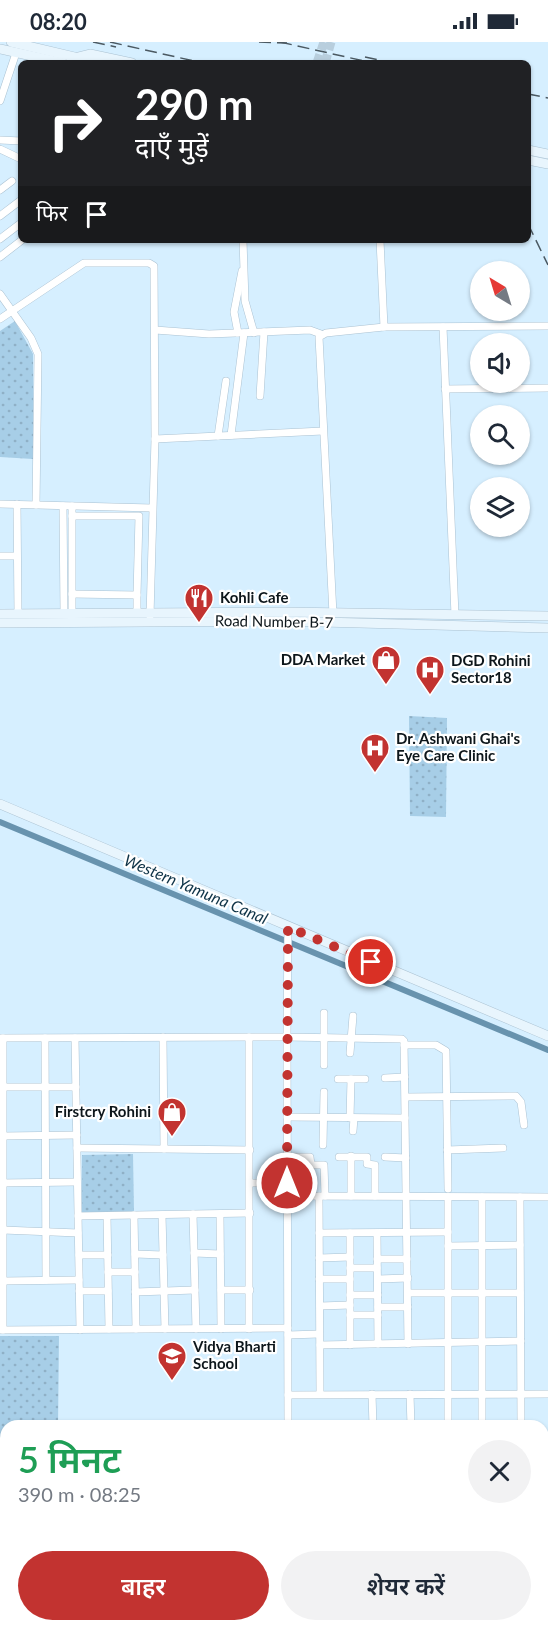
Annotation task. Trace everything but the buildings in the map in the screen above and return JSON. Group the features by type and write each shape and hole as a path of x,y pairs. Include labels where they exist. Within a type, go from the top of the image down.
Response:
{"street":[{"path":"10,42 88,60"},
{"path":"0,49 49,60"},
{"path":"0,101 16,53"},
{"path":"76,57 90,54 118,60"},
{"path":"0,140 18,141"},
{"path":"0,149 18,158"},
{"path":"531,151 548,154"},
{"path":"531,161 548,164"},
{"path":"0,190 12,181"},
{"path":"0,216 18,202"},
{"path":"0,239 18,225"},
{"path":"0,257 18,243"},
{"path":"243,243 245,301 254,333"},
{"path":"380,243 384,327"},
{"path":"0,320 84,264 149,262 155,269 155,439 149,617"},
{"path":"231,435 241,333 234,321 235,297 244,262"},
{"path":"0,294 32,338 38,354 36,505"},
{"path":"155,330 241,333 310,330 321,334 384,327 548,326"},
{"path":"442,327 454,615"},
{"path":"260,396 264,332"},
{"path":"321,334 318,339 333,614"},
{"path":"218,436 226,381"},
{"path":"445,390 548,388"},
{"path":"155,439 323,431"},
{"path":"0,504 153,508"},
{"path":"17,504 18,613"},
{"path":"63,506 68,613"},
{"path":"68,613 72,594 72,506"},
{"path":"72,516 139,516 136,613"},
{"path":"138,555 152,556"},
{"path":"0,556 17,556"},
{"path":"72,594 137,595"},
{"name":"Road Number B-7","path":"0,614 136,613 149,617"},
{"name":"Road Number B-7","path":"284,617 333,614 548,616"},
{"name":"Road Number B-7","path":"0,623 149,617 284,617 548,628"},
{"path":"0,804 288,930 548,1036"},
{"path":"288,930 288,1420"},
{"path":"324,1013 324,1065"},
{"path":"350,1053 352,1016"},
{"path":"163,1037 164,1149"},
{"path":"249,1037 249,1329"},
{"path":"319,1334 249,1329 2,1330 2,1038 324,1037 402,1039 406,1096 408,1344"},
{"path":"45,1038 46,1280"},
{"path":"75,1038 80,1330"},
{"path":"404,1045 443,1047 447,1060 447,1420"},
{"path":"385,1078 405,1077"},
{"path":"338,1079 365,1079"},
{"path":"351,1079 353,1131"},
{"path":"3,1087 76,1087"},
{"path":"323,1145 324,1092"},
{"path":"406,1096 516,1096 521,1102 524,1125"},
{"path":"287,1117 405,1118"},
{"path":"3,1136 77,1135"},
{"path":"77,1148 250,1150"},
{"path":"447,1150 503,1148"},
{"path":"339,1156 367,1156 367,1164 375,1165 375,1196"},
{"path":"351,1156 351,1196"},
{"path":"287,1157 310,1157 311,1165 324,1165 319,1233 320,1395"},
{"path":"385,1157 406,1158"},
{"path":"2,1183 77,1182"},
{"path":"250,1184 287,1183"},
{"path":"288,1196 406,1196 448,1193 482,1197 548,1197"},
{"path":"482,1197 483,1420"},
{"path":"520,1197 521,1420"},
{"path":"78,1216 250,1213"},
{"path":"193,1214 196,1329"},
{"path":"220,1214 221,1329"},
{"path":"134,1215 136,1329"},
{"path":"162,1215 165,1329"},
{"path":"107,1216 109,1329"},
{"path":"3,1230 78,1233"},
{"path":"319,1233 448,1232"},
{"path":"350,1233 350,1345"},
{"path":"377,1233 378,1344"},
{"path":"448,1246 520,1245"},
{"path":"194,1253 220,1254"},
{"path":"135,1254 163,1255"},
{"path":"79,1255 108,1255"},
{"path":"319,1258 350,1257"},
{"path":"377,1259 407,1259"},
{"path":"350,1269 377,1268"},
{"path":"108,1272 135,1272"},
{"path":"378,1279 408,1278"},
{"path":"320,1279 350,1279"},
{"path":"3,1281 79,1280"},
{"path":"79,1290 108,1291"},
{"path":"135,1292 195,1290"},
{"path":"221,1290 250,1290"},
{"path":"408,1293 520,1293"},
{"path":"350,1295 378,1295"},
{"path":"320,1306 350,1305"},
{"path":"350,1315 408,1307"},
{"path":"320,1345 521,1341"},
{"path":"372,1394 373,1420"},
{"path":"410,1394 411,1420"},
{"path":"288,1395 548,1394"}],"shaded area":[{"path":"15,321 33,354 33,459 0,457 0,331"},
{"path":"409,716 447,718 446,817 410,816"},
{"path":"133,1154 134,1212 82,1212 82,1155"},
{"path":"0,1336 59,1336 58,1420 0,1420"}],"waterway":[{"name":"Western Yamuna Canal","path":"0,822 548,1050"}],"tunnel":[{"path":"318,60 324,42"},
{"path":"326,60 331,42"}],"railway":[{"path":"93,42 116,47"},
{"path":"110,42 190,60"},
{"path":"259,42 287,43"},
{"path":"280,42 360,60"},
{"path":"365,57 379,60"},
{"path":"531,95 548,98"},
{"path":"531,230 548,265"}],"place":[{"name":"Kohli Cafe","path":"199,624"},
{"name":"DDA Market","path":"386,686"},
{"name":"DGD Rohini Sector18","path":"430,696"},
{"name":"Dr. Ashwani Ghai's Eye Care Clinic","path":"375,774"},
{"name":"Firstcry Rohini","path":"172,1138"},
{"name":"Vidya Bharti School","path":"172,1382"}],"route":[{"path":"287,1183 288,927 371,962"}]}
